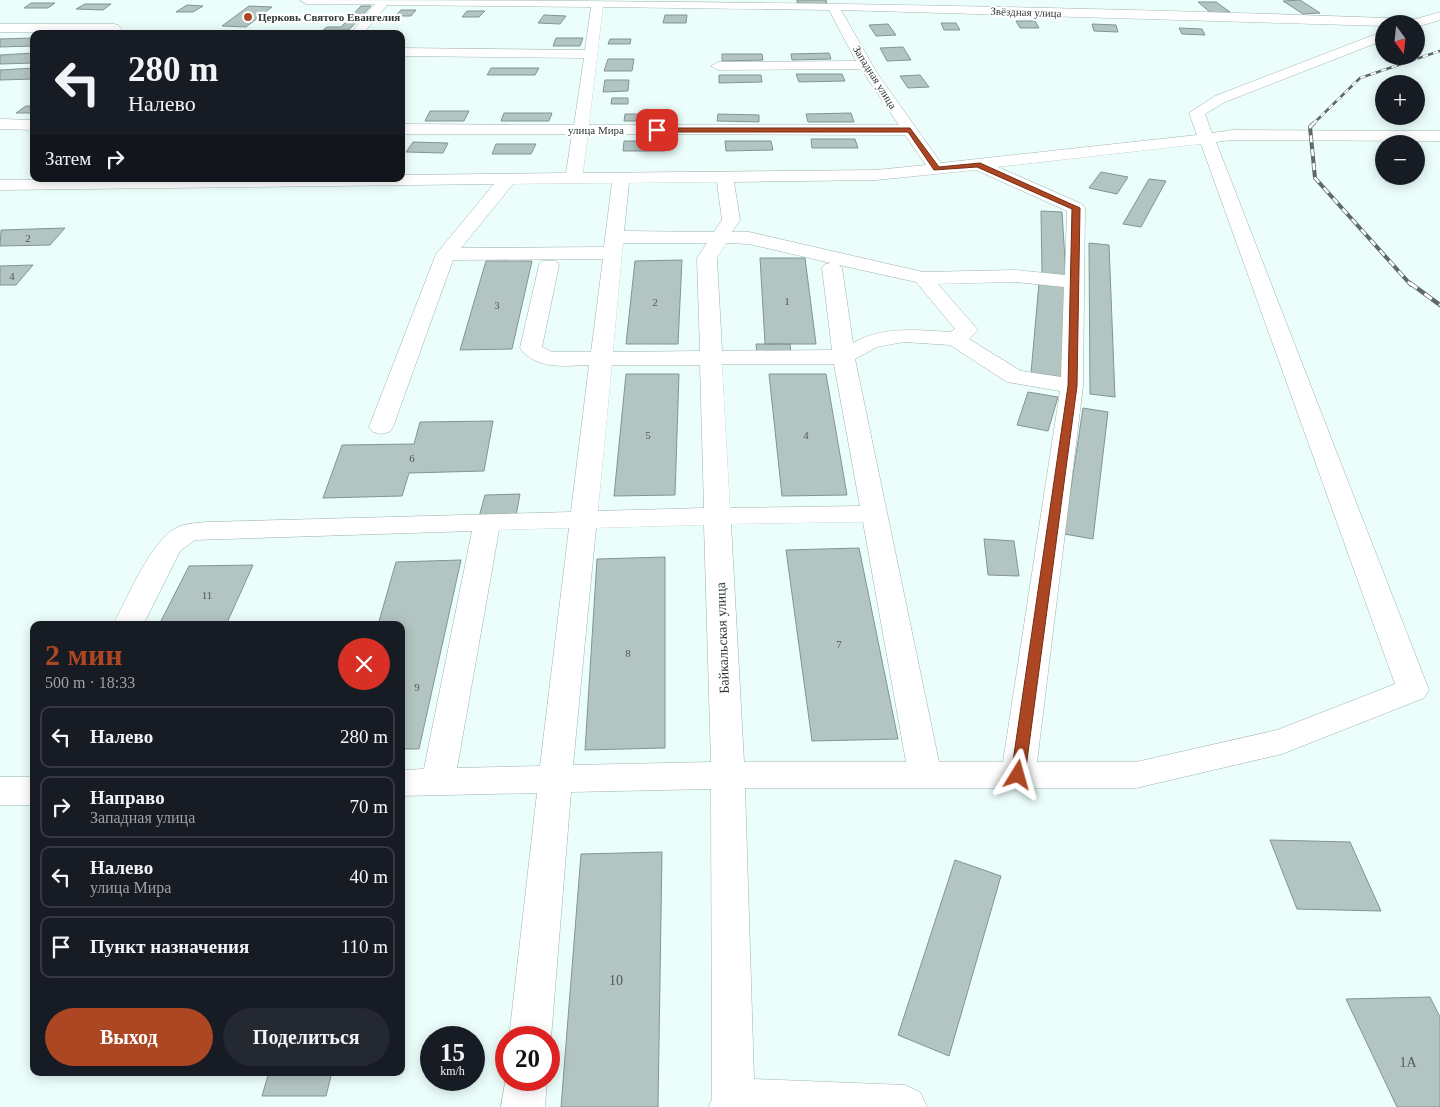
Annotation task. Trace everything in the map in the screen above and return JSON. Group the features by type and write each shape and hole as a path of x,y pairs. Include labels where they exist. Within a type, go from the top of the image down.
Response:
{"street":[{"name":"Звёздная улица","path":"306,0 764,3 834,7 1375,22"},
{"path":"359,30 384,0"},
{"path":"574,178 598,3"},
{"name":"Западная улица","path":"834,7 866,65 937,169"},
{"name":"Звёздная улица","path":"1425,20 1440,16"},
{"path":"0,28 114,28 116,30"},
{"path":"405,783 728,775 1136,775 1282,741 1412,690 1316,426 1197,114 1220,98 1375,38"},
{"path":"405,52 591,54"},
{"path":"718,66 866,65"},
{"path":"0,124 30,125"},
{"name":"улица Мира","path":"405,129 910,130"},
{"path":"405,180 876,175 1232,135 1440,136"},
{"path":"978,165 1076,208 1072,386 1018,775"},
{"name":"Байкальская улица","path":"725,177 731,220 707,258 728,775 734,1105"},
{"path":"531,1026 555,779 621,178"},
{"path":"380,427 446,254 508,179"},
{"path":"1,186 291,182"},
{"path":"446,254 720,237 749,238 923,278 1015,276 1074,282"},
{"path":"549,265 531,348 538,355 551,359 844,357 871,341 904,336 955,339 1015,377 1072,386"},
{"path":"832,268 844,357 925,775"},
{"path":"923,278 967,330 955,339"},
{"path":"904,336 948,309"},
{"path":"130,621 169,546 187,533 218,530 584,519 875,514"},
{"path":"438,782 487,522"},
{"path":"0,791 30,790"},
{"path":"523,1107 525,1091"},
{"path":"734,1105 906,1107"}],"building":[{"path":"797,0 826,0 827,4 797,3"},
{"path":"1300,0 1320,13 1303,14 1283,1"},
{"path":"1198,2 1216,2 1230,12 1211,13"},
{"path":"31,3 55,3 48,8 24,8"},
{"path":"85,4 111,4 103,10 76,9"},
{"path":"187,5 203,6 193,12 176,12"},
{"name":"Церковь Святого Евангелия","path":"249,6 272,7 246,27 222,26"},
{"path":"361,6 371,6 349,30 323,30 327,27 341,27"},
{"path":"401,10 416,10 411,16 395,16"},
{"path":"467,11 485,11 479,17 462,17"},
{"path":"544,15 566,16 560,24 538,23"},
{"path":"665,15 687,15 686,23 663,23"},
{"path":"1016,21 1035,21 1039,28 1020,28"},
{"path":"941,23 956,23 960,30 944,30"},
{"path":"888,24 896,35 876,36 869,25"},
{"path":"1092,24 1116,25 1118,32 1094,31"},
{"path":"1179,28 1202,29 1205,35 1182,34"},
{"path":"30,38 30,46 0,47 0,39"},
{"path":"556,38 583,38 580,46 553,46"},
{"path":"610,39 631,39 630,44 608,44"},
{"path":"903,47 911,60 887,61 880,48"},
{"path":"30,53 30,63 0,64 0,55"},
{"path":"829,53 831,59 792,60 791,54"},
{"path":"722,54 762,54 763,60 722,61"},
{"path":"608,59 634,59 632,71 604,71"},
{"path":"30,68 30,79 0,80 0,70"},
{"path":"491,68 539,68 535,75 487,75"},
{"path":"796,74 842,74 845,81 799,82"},
{"path":"719,75 761,75 762,82 719,83"},
{"path":"920,75 929,87 908,88 900,76"},
{"path":"605,80 629,80 628,91 603,92"},
{"path":"612,98 628,98 628,104 611,104"},
{"path":"26,106 30,106 30,113 16,113"},
{"path":"430,111 469,111 464,121 425,121"},
{"path":"504,113 552,113 549,121 501,121"},
{"path":"851,113 854,122 808,122 806,114"},
{"path":"625,114 666,114 665,121 624,121"},
{"path":"718,114 759,115 759,122 717,121"},
{"path":"811,139 855,139 858,148 812,148"},
{"path":"624,141 665,141 665,151 623,151"},
{"path":"725,141 771,141 773,150 726,151"},
{"path":"413,142 448,143 443,153 406,152"},
{"path":"496,144 536,144 531,154 492,154"},
{"path":"1101,172 1128,177 1117,194 1089,188"},
{"path":"1149,179 1166,181 1141,227 1123,224"},
{"path":"1041,211 1062,212 1066,276 1042,274"},
{"path":"65,228 50,245 0,246 1,230"},
{"path":"1089,243 1109,245 1115,397 1090,394"},
{"path":"760,258 805,258 816,344 765,344"},
{"path":"682,260 678,344 626,344 635,261"},
{"path":"486,261 532,261 512,349 460,350"},
{"path":"33,265 16,285 0,285 0,266"},
{"path":"1039,283 1067,286 1063,377 1031,373"},
{"path":"756,344 790,344 791,353 757,354"},
{"path":"626,374 679,374 675,495 614,496"},
{"path":"769,374 826,374 847,495 782,496"},
{"path":"1028,392 1058,397 1048,431 1017,425"},
{"path":"1083,408 1108,412 1093,539 1064,534"},
{"path":"493,421 484,471 409,473 402,496 323,498 342,445 414,444 420,422"},
{"path":"520,494 516,516 479,517 485,495"},
{"path":"984,539 1014,541 1019,576 988,575"},
{"path":"859,548 898,739 812,741 786,550"},
{"path":"665,557 665,748 585,750 597,559"},
{"path":"461,560 419,749 405,749 405,621 379,621 396,562"},
{"path":"253,565 228,621 161,621 189,566"},
{"path":"1270,840 1350,842 1381,911 1297,909"},
{"path":"662,852 658,1107 561,1107 581,854"},
{"path":"955,860 1001,876 949,1056 898,1035"},
{"path":"1430,997 1440,1017 1440,1107 1397,1107 1346,999"},
{"path":"268,1076 331,1076 326,1096 262,1096"}],"railway":[{"path":"1313,124 1360,78 1440,51"},
{"path":"1313,124 1310,127 1315,178 1411,285"},
{"path":"1410,283 1440,305"}],"place":[{"name":"Церковь Святого Евангелия","path":"248,17"}],"route":[{"path":"657,130 910,130 937,169 978,165 1076,208 1072,386 1018,775"}]}
